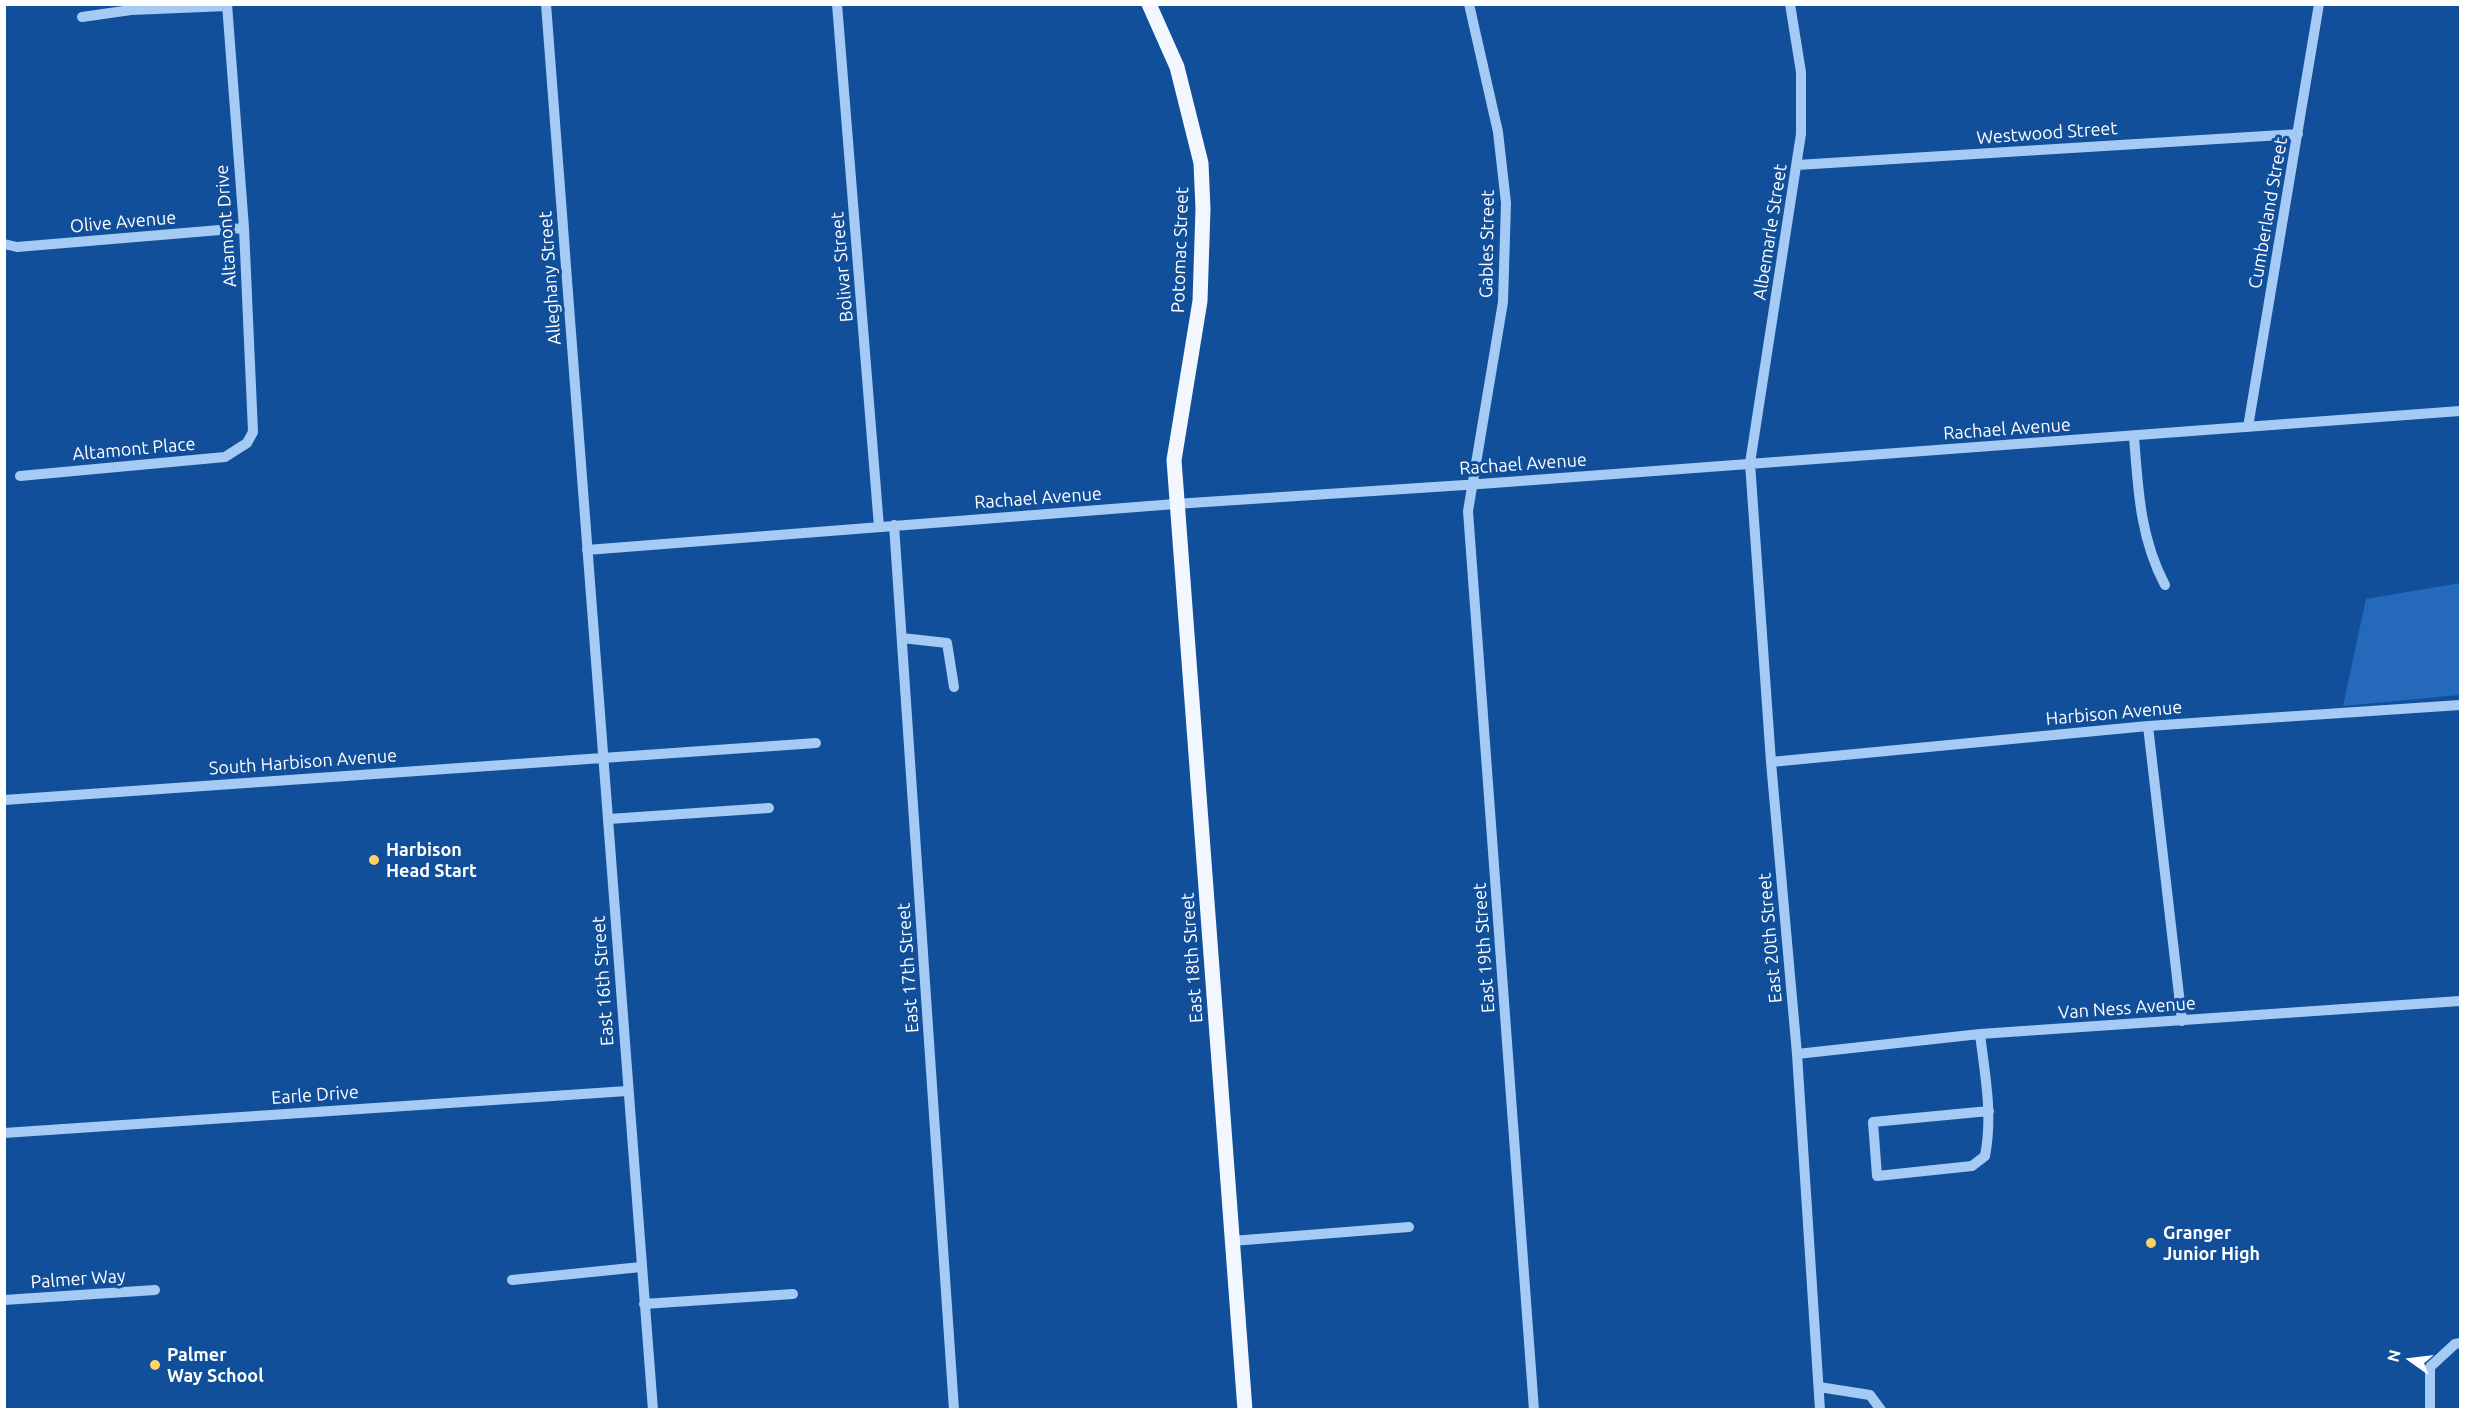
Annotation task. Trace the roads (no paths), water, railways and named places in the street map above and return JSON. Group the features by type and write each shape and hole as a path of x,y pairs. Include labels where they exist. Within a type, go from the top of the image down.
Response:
{"main road":[{"name":"Potomac Street","path":"1149,4 1177,67 1192,118 1202,177 1200,301 1174,460 1175,504"},
{"name":"East 18th Street","path":"1175,504 1205,852 1245,1410"}],"street":[{"name":"Alleghany Street","path":"546,4 587,550"},
{"name":"Bolivar Street","path":"837,4 879,527"},
{"name":"Gables Street","path":"1469,4 1498,132 1506,203 1503,302 1473,484"},
{"name":"Albemarle Street","path":"1750,463 1797,165 1802,113 1801,72 1790,4"},
{"name":"Cumberland Street","path":"2248,427 2319,4"},
{"path":"82,17 131,10 227,5"},
{"name":"Altamont Drive","path":"227,5 243,228 253,432 247,443"},
{"name":"Westwood Street","path":"1797,165 2298,134"},
{"name":"Olive Avenue","path":"4,244 17,247 243,228"},
{"name":"Rachael Avenue","path":"587,550 1175,504 2460,411"},
{"path":"2134,436 2145,537 2150,556 2165,585"},
{"name":"Altamont Place","path":"20,476 225,457 247,443"},
{"name":"East 20th Street","path":"1750,463 1771,762 1797,1054 1820,1410"},
{"name":"East 19th Street","path":"1473,484 1468,511 1534,1410"},
{"name":"East 17th Street","path":"894,525 954,1410"},
{"name":"East 16th Street","path":"587,550 653,1410"},
{"path":"902,638 947,643 954,687"},
{"name":"Harbison Avenue","path":"1771,762 2148,726 2460,705"},
{"path":"2148,726 2182,1021"},
{"name":"South Harbison Avenue","path":"4,800 816,742"},
{"path":"609,819 769,808"},
{"name":"Van Ness Avenue","path":"1797,1054 1980,1034 2460,1001"},
{"path":"1980,1034 1991,1126 1985,1156 1972,1166 1877,1176 1873,1122 1989,1111"},
{"name":"Earle Drive","path":"4,1133 627,1091"},
{"path":"1232,1241 1409,1227"},
{"path":"512,1280 641,1268"},
{"name":"Palmer Way","path":"4,1300 154,1290"},
{"path":"644,1304 793,1294"},
{"path":"2430,1410 2430,1367 2455,1344 2460,1343"},
{"path":"1819,1387 1870,1395 1881,1410"}],"place":[{"name":"Harbison Head Start","path":"374,860"},
{"name":"Granger Junior High","path":"2151,1243"},
{"name":"Palmer Way School","path":"155,1365"}]}
